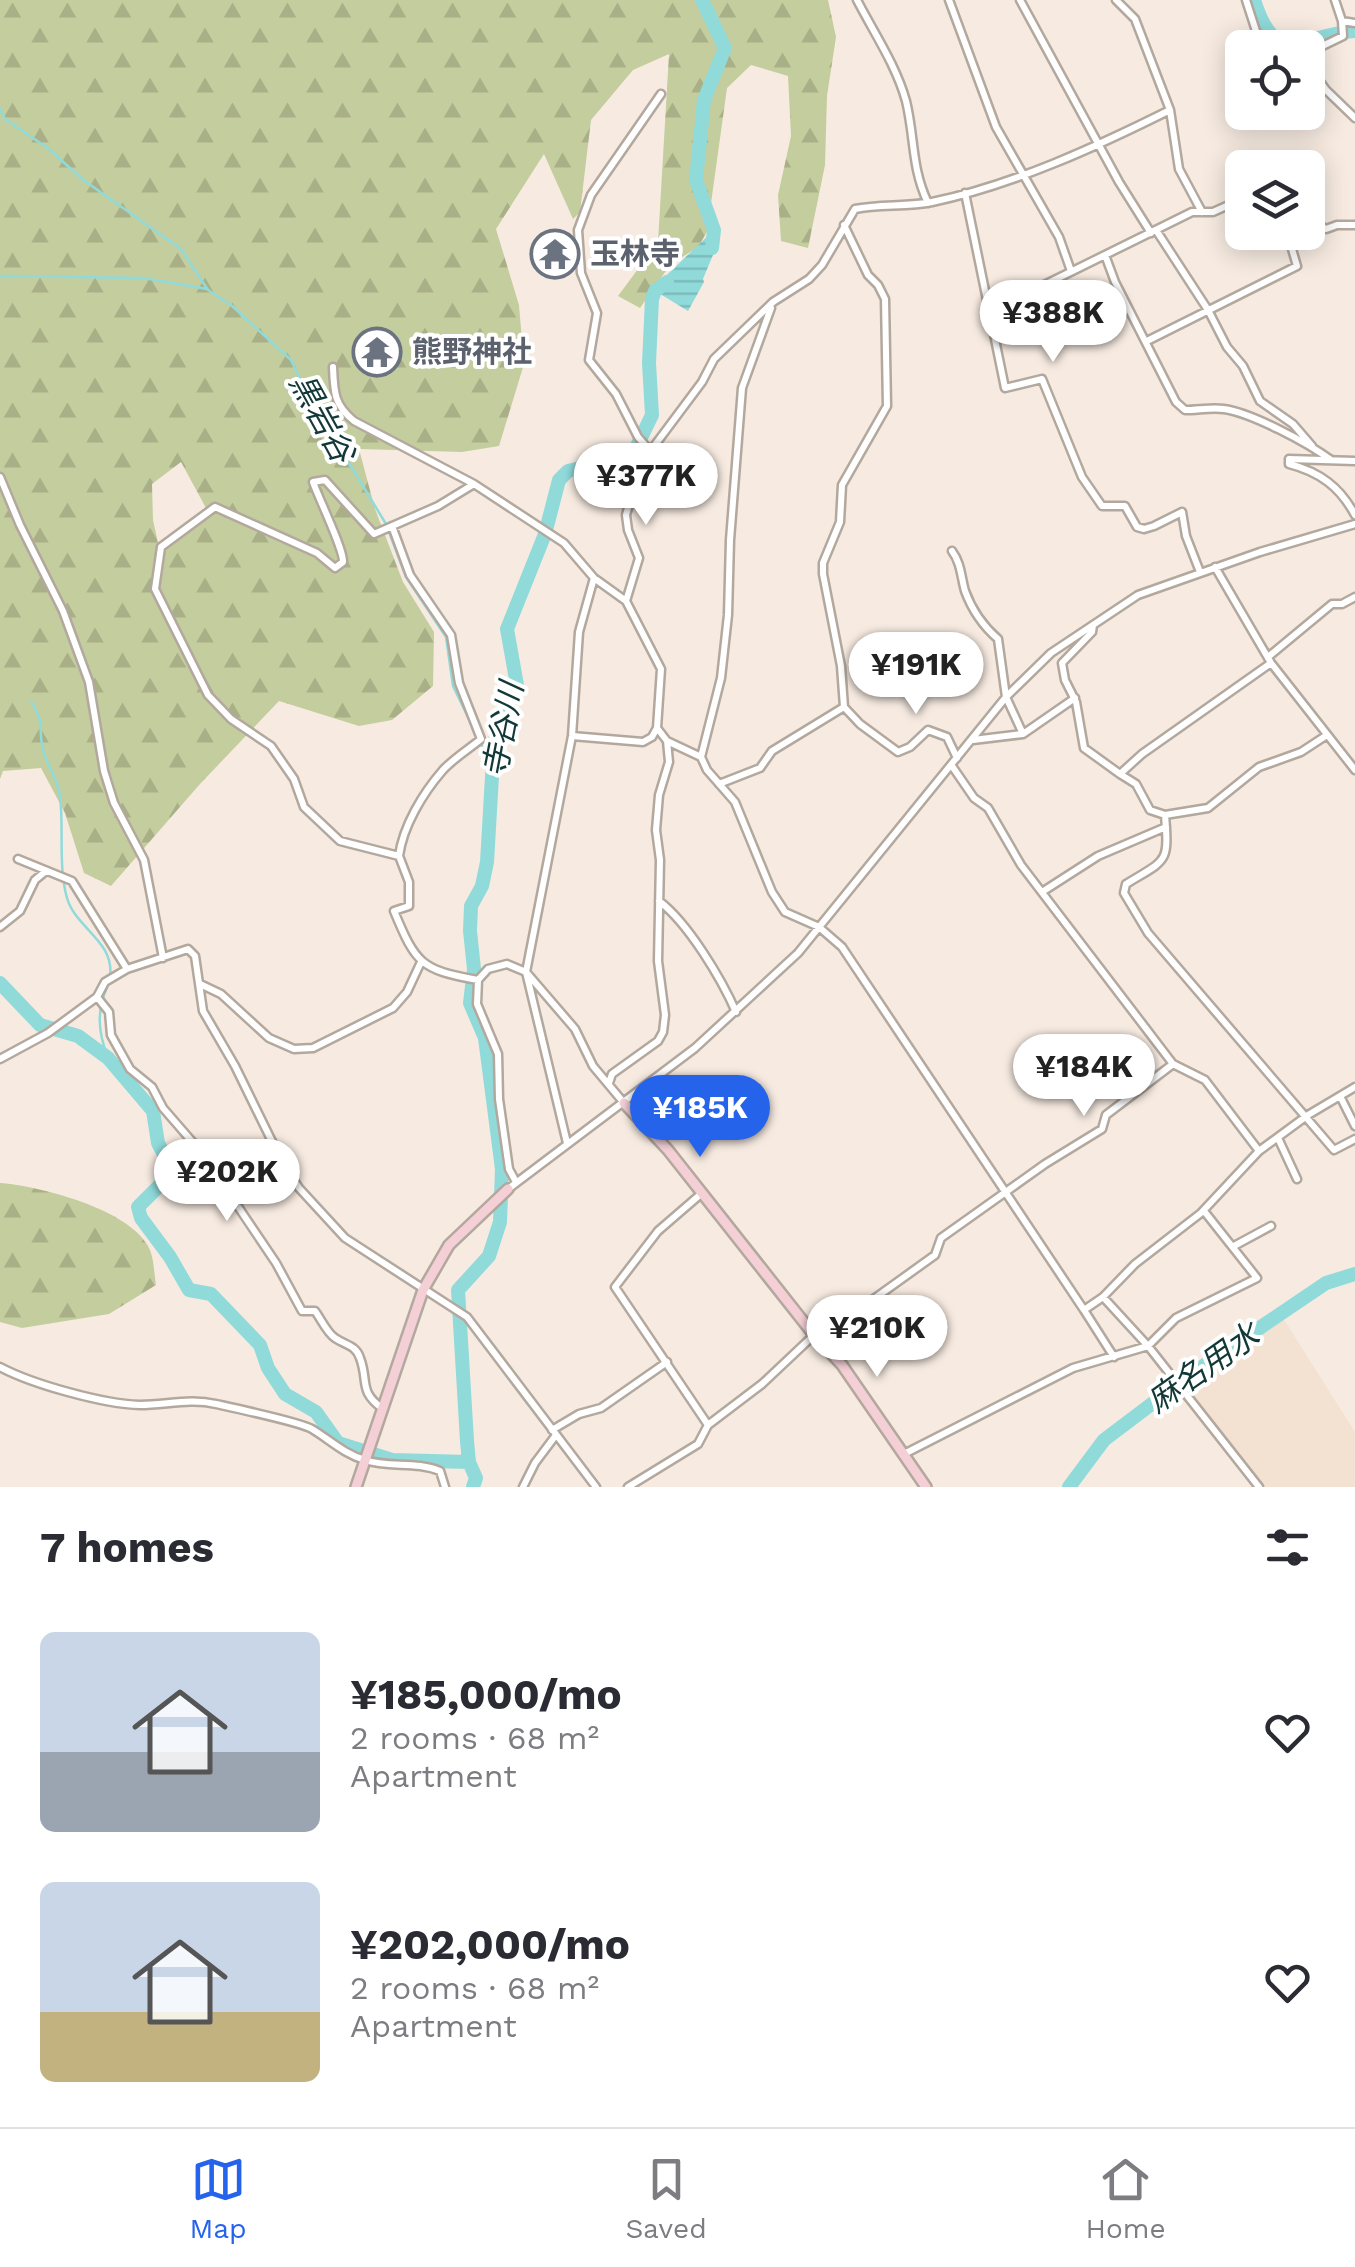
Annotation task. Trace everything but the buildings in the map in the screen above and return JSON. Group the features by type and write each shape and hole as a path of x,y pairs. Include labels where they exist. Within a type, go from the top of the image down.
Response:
{"street":[{"path":"857,0 904,96 917,180 928,203"},
{"path":"949,0 996,127 1059,237 1071,271"},
{"path":"1020,0 1099,146 1208,310 1260,401 1293,424 1313,447"},
{"path":"1116,0 1135,18 1170,110 1179,169 1202,212"},
{"path":"1246,0 1256,30"},
{"path":"1325,45 1343,36 1335,0"},
{"path":"1342,24 1355,23"},
{"path":"1325,89 1355,118"},
{"path":"652,453 640,440 616,394 589,360 597,313 582,273 578,230 590,194 661,94"},
{"path":"626,601 639,558 626,515 637,472 702,382 714,359 774,302 809,280 855,209 877,204 928,203 993,186 1099,146 1170,110"},
{"path":"965,193 1006,388 1042,379 1089,490 1102,506 1125,506 1136,527 1144,529 1182,512 1186,536 1200,572"},
{"path":"1032,291 1192,212 1212,212 1225,206"},
{"path":"844,224 868,275 885,299 888,358 888,406 842,485 840,522 823,563 844,707 898,752 910,748 928,730 947,736 957,758"},
{"path":"1325,228 1355,225"},
{"path":"1147,341 1297,266 1292,250"},
{"path":"1105,255 1114,282 1147,341 1166,387 1185,410 1222,409 1250,416 1331,460"},
{"path":"701,757 721,678 728,616 742,388 774,302"},
{"path":"333,367 340,410 474,484 547,531 564,543 594,578 626,601 661,669 658,728 642,742 572,736"},
{"path":"1355,460 1289,459 1289,464 1319,474 1346,499 1355,515"},
{"path":"0,477 63,611 89,682 104,771 114,803 144,860 163,958"},
{"path":"399,856 340,841 304,808 294,779 271,746 231,718 208,695 155,589 161,547 214,507 317,553 336,568 343,562 344,553 313,482 325,480 374,534 438,506 474,484"},
{"path":"1346,499 1355,494"},
{"path":"356,1487 422,1290 450,1245 512,1186 736,1012 798,953 1006,697 1051,653 1138,595 1355,524"},
{"path":"389,526 410,576 451,635 459,683 481,739 445,768 414,812 399,856 409,882 409,906 394,911 412,953 421,962 450,976 478,980"},
{"path":"952,551 983,626 998,639 1006,697 1023,734"},
{"path":"1215,567 1270,660 1355,770"},
{"path":"567,1143 526,972 572,736 579,632 594,578"},
{"path":"1120,774 1270,660 1332,604 1355,597"},
{"path":"1093,624 1092,632 1062,663 1065,680 1075,698 1084,748 1136,784 1150,810 1164,815 1208,808 1259,767 1301,752 1327,735"},
{"path":"972,740 1023,734 1075,698"},
{"path":"719,784 760,768 772,751 844,707"},
{"path":"609,1083 612,1074 658,1041 663,1032 656,830 659,796 669,762 667,741 658,728"},
{"path":"667,741 701,757 735,802 772,892 785,912 819,927 842,948 1114,1357"},
{"path":"952,766 974,798 988,808 1021,866 1173,1064 1204,1080 1259,1151"},
{"path":"1164,815 1167,855 1160,864 1126,884 1124,893 1148,933 1308,1115 1334,1150 1355,1138"},
{"path":"1042,892 1098,856 1166,827"},
{"path":"18,858 64,875 86,899 127,969"},
{"path":"0,927 20,911 35,880 46,871"},
{"path":"658,900 676,914 720,980 736,1012"},
{"path":"0,1059 57,1027 97,997 109,980 127,969 188,949 195,956 203,1010 299,1188 346,1238 467,1317 596,1487"},
{"path":"199,983 221,994 269,1038 294,1049 314,1048 392,1008 407,992 421,962"},
{"path":"512,1186 499,1098 498,1054 477,1004 478,980 488,968 508,964 526,972 575,1029 593,1066 842,1365 926,1487"},
{"path":"97,997 110,1012 111,1035 130,1069 152,1087 164,1108 202,1153 276,1263 302,1311 315,1311 333,1338 348,1343 360,1356 362,1381 369,1399 382,1410"},
{"path":"628,1487 698,1444 708,1426 816,1337 935,1255 942,1238 1102,1129 1106,1115 1173,1064"},
{"path":"1084,1310 1203,1210 1259,1151 1355,1087"},
{"path":"1340,1096 1355,1126"},
{"path":"1278,1138 1297,1178"},
{"path":"702,1193 658,1231 615,1288 708,1426"},
{"path":"904,1454 1072,1368 1148,1346 1176,1318 1256,1278 1203,1210"},
{"path":"1234,1246 1271,1226"},
{"path":"1102,1297 1148,1346 1258,1487"},
{"path":"522,1487 554,1433 579,1414 600,1408 666,1362"},
{"path":"0,1367 39,1384 124,1403 215,1403 305,1426 330,1444 440,1471 445,1487"}],"shaded area":[{"path":"1283,1318 1355,1432 1355,1487 1264,1487 1185,1384"}],"green space":[{"path":"0,0 828,0 836,37 827,96 825,165 808,248 781,241 778,195 791,136 788,76 751,65 727,88 707,232 698,247 670,265 640,308 618,296 658,242 669,54 633,70 591,120 580,212 573,219 544,154 496,229 519,305 524,364 499,446 462,452 359,449 375,509 403,582 434,632 433,686 392,720 359,726 279,701 111,886 84,873 65,813 41,768 3,771 0,779","holes":["181,462 206,508 158,543 152,484"]},
{"path":"0,1183 59,1194 122,1221 148,1246 156,1285 109,1314 22,1328 0,1322"}],"water":[{"path":"714,230 718,243 688,311 652,289"}],"waterway":[{"name":"寺谷川","path":"702,0 725,48 704,100 696,180 714,230 712,248"},
{"path":"1254,0 1272,36 1282,42 1294,44 1355,31"},
{"name":"黒岩谷","path":"0,109 5,119 49,149 82,179 181,249 208,290 231,305 291,360 325,431 386,524 406,577 446,637 453,686 492,767"},
{"path":"0,276 144,278 207,289"},
{"name":"寺谷川","path":"473,1487 476,1478 469,1462 458,1290 489,1256 500,1222 502,1169 485,1038 470,1003 474,969 470,931 471,906 482,886 487,862 494,742 517,685 507,629 545,534 559,480 568,471 626,457 636,448 652,415 652,299 655,291 667,282"},
{"path":"31,702 40,722 44,753 59,790 67,898 107,954 110,977"},
{"path":"0,983 40,1025 78,1036 108,1058 153,1111 158,1143 169,1164 166,1179 138,1207 141,1218 189,1290 211,1294 260,1345 268,1368 285,1394 316,1412 338,1443 392,1460 469,1462"},
{"path":"108,985 100,1021 108,1058"},
{"name":"麻名用水","path":"1069,1487 1104,1440 1190,1375 1326,1283 1355,1274"}],"place":[{"name":"玉林寺","path":"555,254"},
{"name":"熊野神社","path":"377,352"}]}
